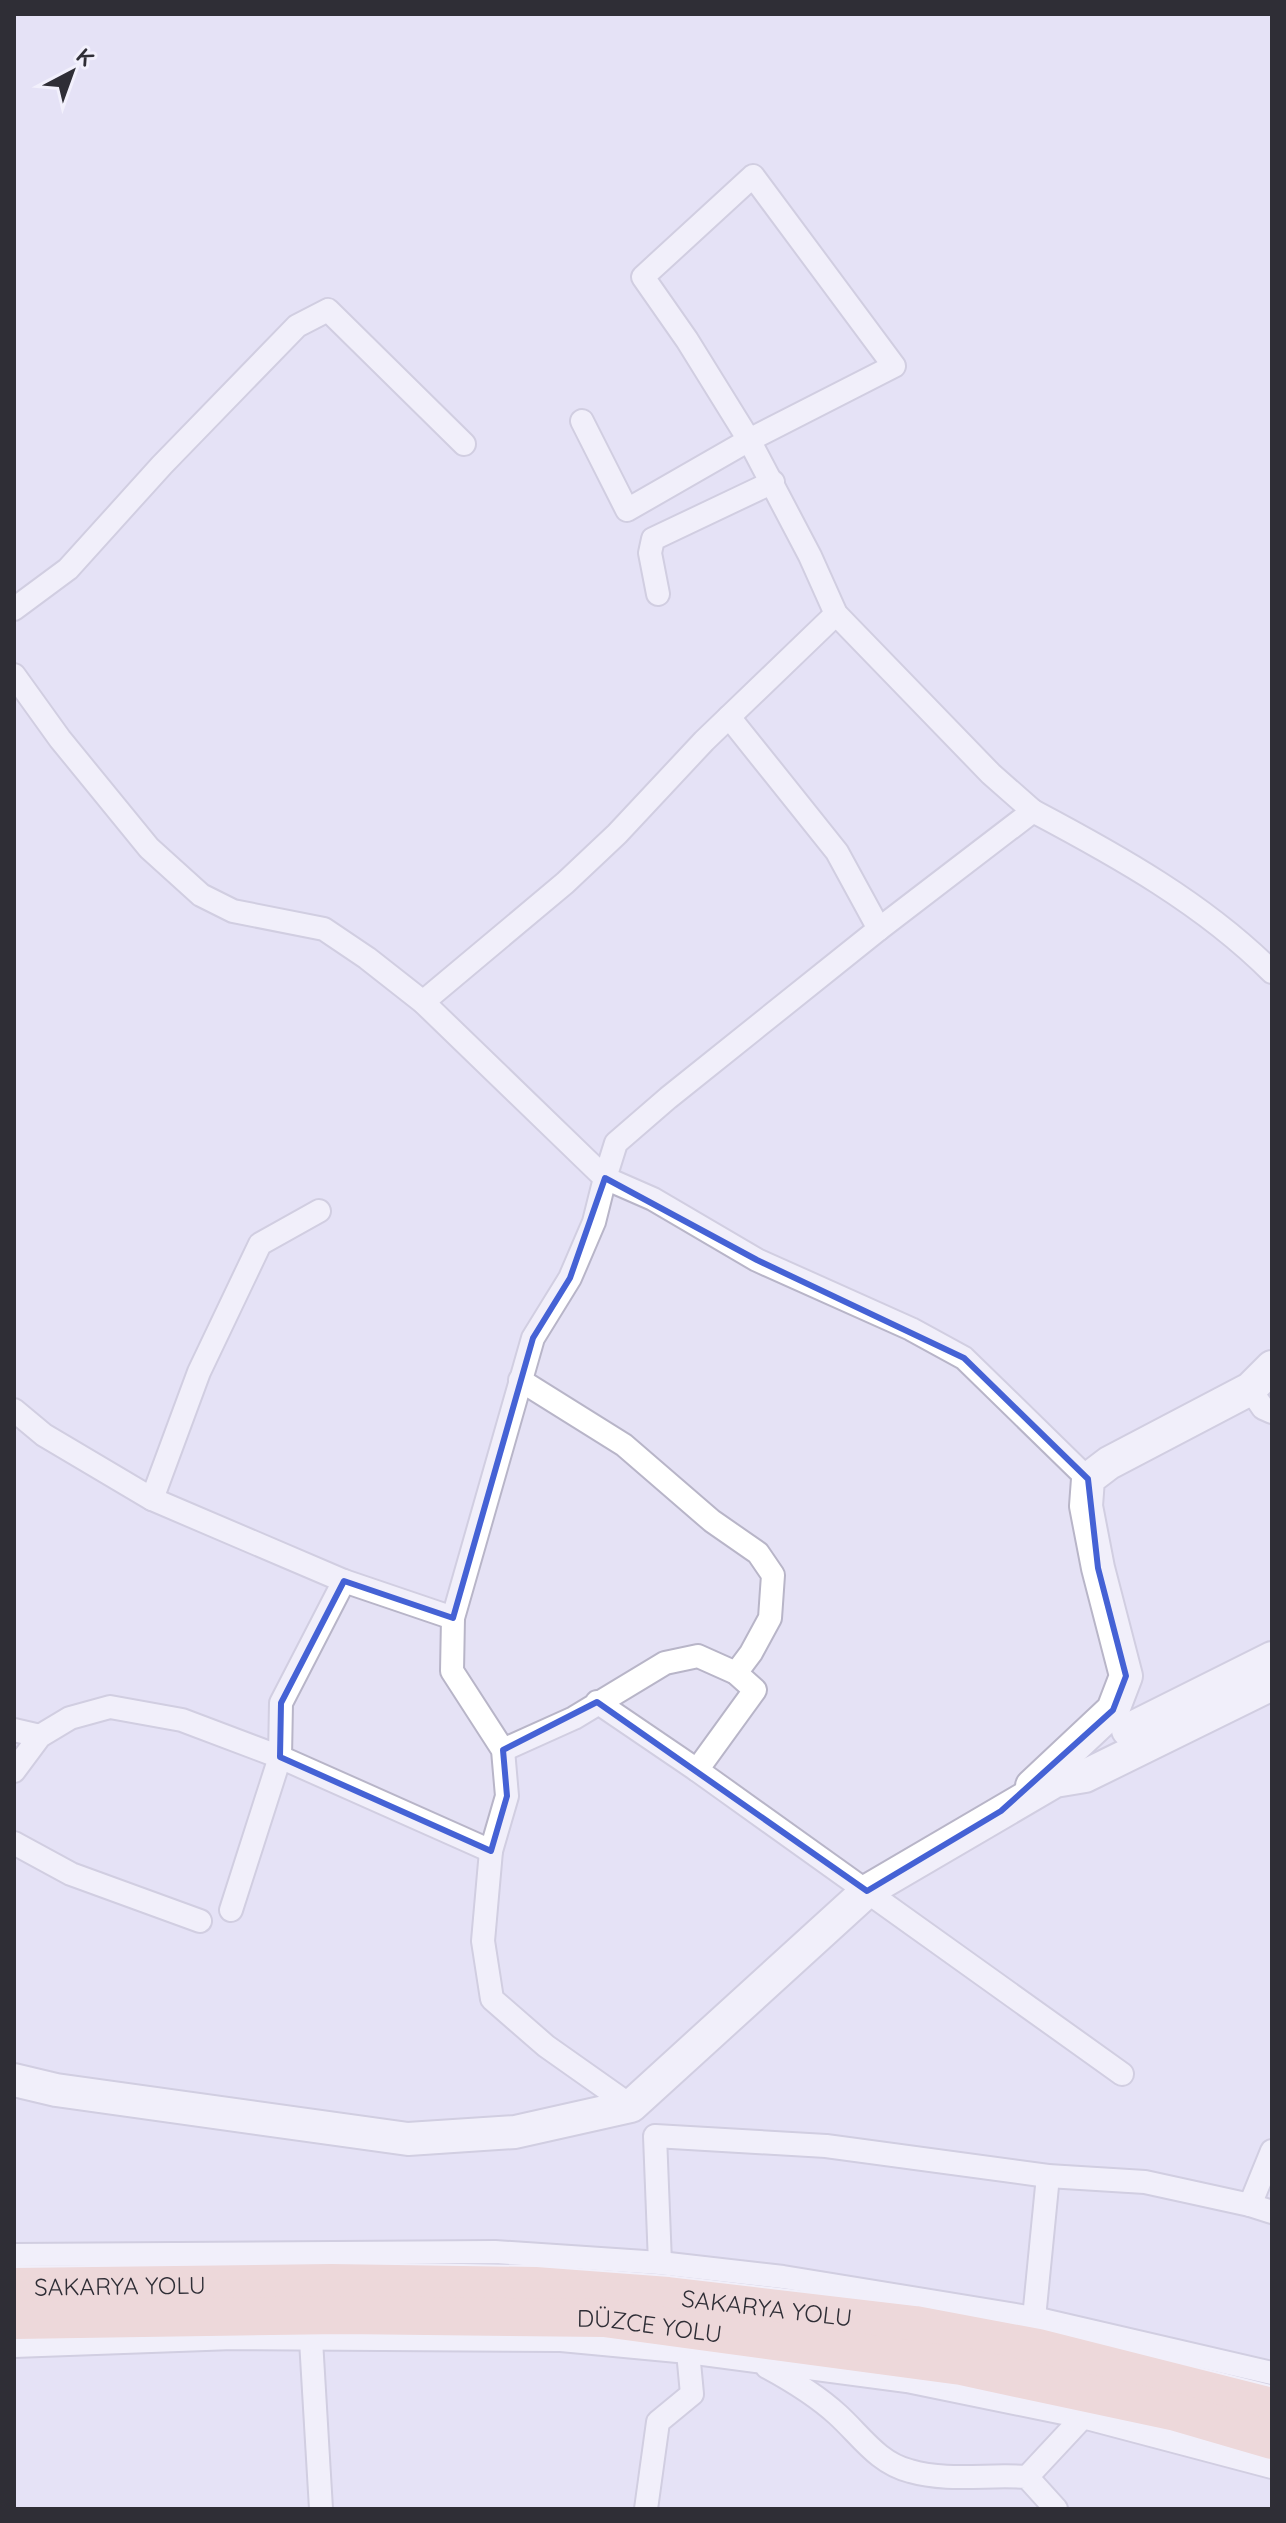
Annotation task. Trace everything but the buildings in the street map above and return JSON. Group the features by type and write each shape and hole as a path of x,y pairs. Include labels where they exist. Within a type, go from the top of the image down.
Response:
{"highway":[{"name":"SAKARYA YOLU","path":"14,2287 331,2283 535,2286 668,2296 915,2325 1038,2348 1272,2407"},
{"name":"DÜZCE YOLU","path":"14,2320 342,2315 604,2318 961,2366 1176,2412 1272,2440"}],"main road":[{"path":"1009,1807 1113,1710 1126,1676 1086,1506 1088,1479 1109,1463 1250,1389 1272,1367"},
{"path":"1055,1781 1074,1757 1272,1658"},
{"path":"14,2080 87,2094 408,2139 515,2132 631,2106 867,1891 1055,1781 1085,1776 1272,1684"}],"street":[{"path":"582,421 627,510 749,440 894,366 753,176 643,277 687,340 749,440 773,482 836,614 991,774 1033,811 1115,855 1175,894 1250,950 1272,972"},
{"path":"14,609 68,569 162,465 297,326 328,310 464,444"},
{"path":"658,594 650,553 653,539 773,482"},
{"path":"423,1002 565,883 836,614"},
{"path":"14,675 60,739 149,848 201,895 233,911 324,929 423,1002 605,1178 653,1199 757,1260 911,1329 964,1358 1088,1479"},
{"path":"729,717 837,852 879,929"},
{"path":"631,2106 546,2046 492,1999 483,1941 491,1851 507,1796 503,1750 452,1671 453,1618 533,1338 570,1278 594,1222 616,1143 879,929 1033,811"},
{"path":"152,1499 199,1372 260,1244 319,1211"},
{"path":"520,1380 624,1445 712,1521 758,1553 773,1575 770,1618 736,1673"},
{"path":"1250,1389 1263,1408 1272,1412"},
{"path":"14,1410 44,1435 152,1499 344,1581 453,1618"},
{"path":"231,1910 280,1757 281,1703 344,1581"},
{"path":"503,1750 574,1718 665,1663 698,1656 736,1673 755,1690 697,1770"},
{"path":"597,1702 1122,2074"},
{"path":"14,1771 40,1736 70,1718 110,1707 182,1720 280,1757 491,1851"},
{"path":"14,1730 40,1736"},
{"path":"14,1843 71,1874 200,1921"},
{"path":"660,2263 655,2136 826,2146 1048,2176 1145,2182 1272,2212"},
{"path":"1250,2205 1272,2151"},
{"path":"1034,2318 1048,2176"},
{"path":"14,2255 495,2252 660,2263 783,2277 1034,2318 1272,2373"},
{"path":"14,2346 233,2338 561,2340 688,2352 907,2381 1083,2417 1272,2467"},
{"path":"311,2340 321,2509"},
{"path":"646,2509 658,2422 692,2394 688,2352"},
{"path":"751,2359 803,2386 839,2416 877,2455 909,2471 959,2478 1027,2477 1083,2417"},
{"path":"1027,2477 1056,2509"}],"highlighted area":[{"path":"605,1178 757,1260 964,1358 1088,1479 1098,1568 1126,1676 1113,1710 1001,1811 867,1891 597,1702 503,1750 507,1796 491,1851 280,1757 281,1703 344,1581 453,1618 533,1338 570,1278"}]}
